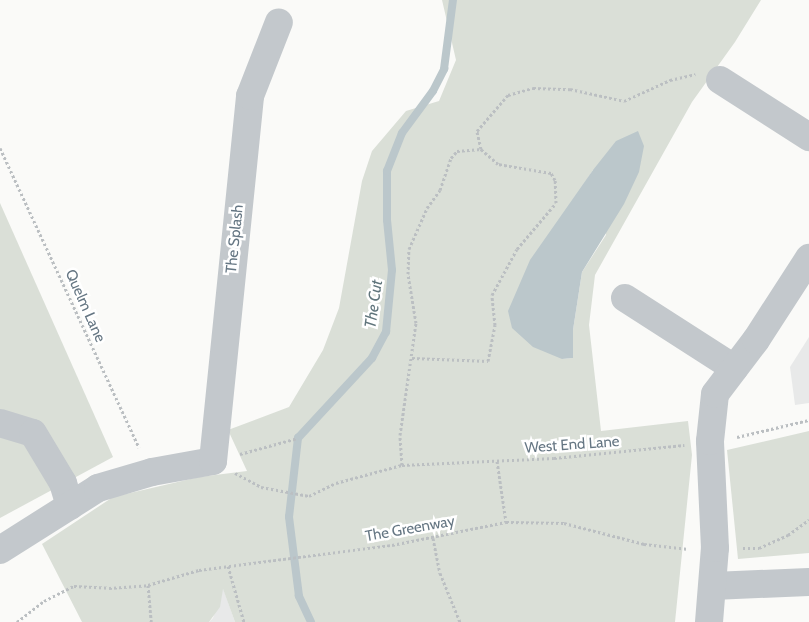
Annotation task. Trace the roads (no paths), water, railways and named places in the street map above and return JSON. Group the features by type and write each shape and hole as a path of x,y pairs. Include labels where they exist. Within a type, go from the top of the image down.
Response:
{"street":[{"name":"The Splash","path":"70,506 98,488 152,472 213,461 250,96 279,22"},
{"path":"720,80 809,137"},
{"path":"709,622 714,586 715,548 710,441 714,394 734,368 809,258"},
{"path":"625,298 734,368"},
{"path":"0,423 33,433 63,484 70,506 0,550"},
{"path":"714,586 809,582"}],"waterway":[{"name":"The Cut","path":"311,622 299,596 289,517 298,438 372,358 386,332 392,270 387,220 387,171 402,133 433,91 444,69 453,0"}]}
